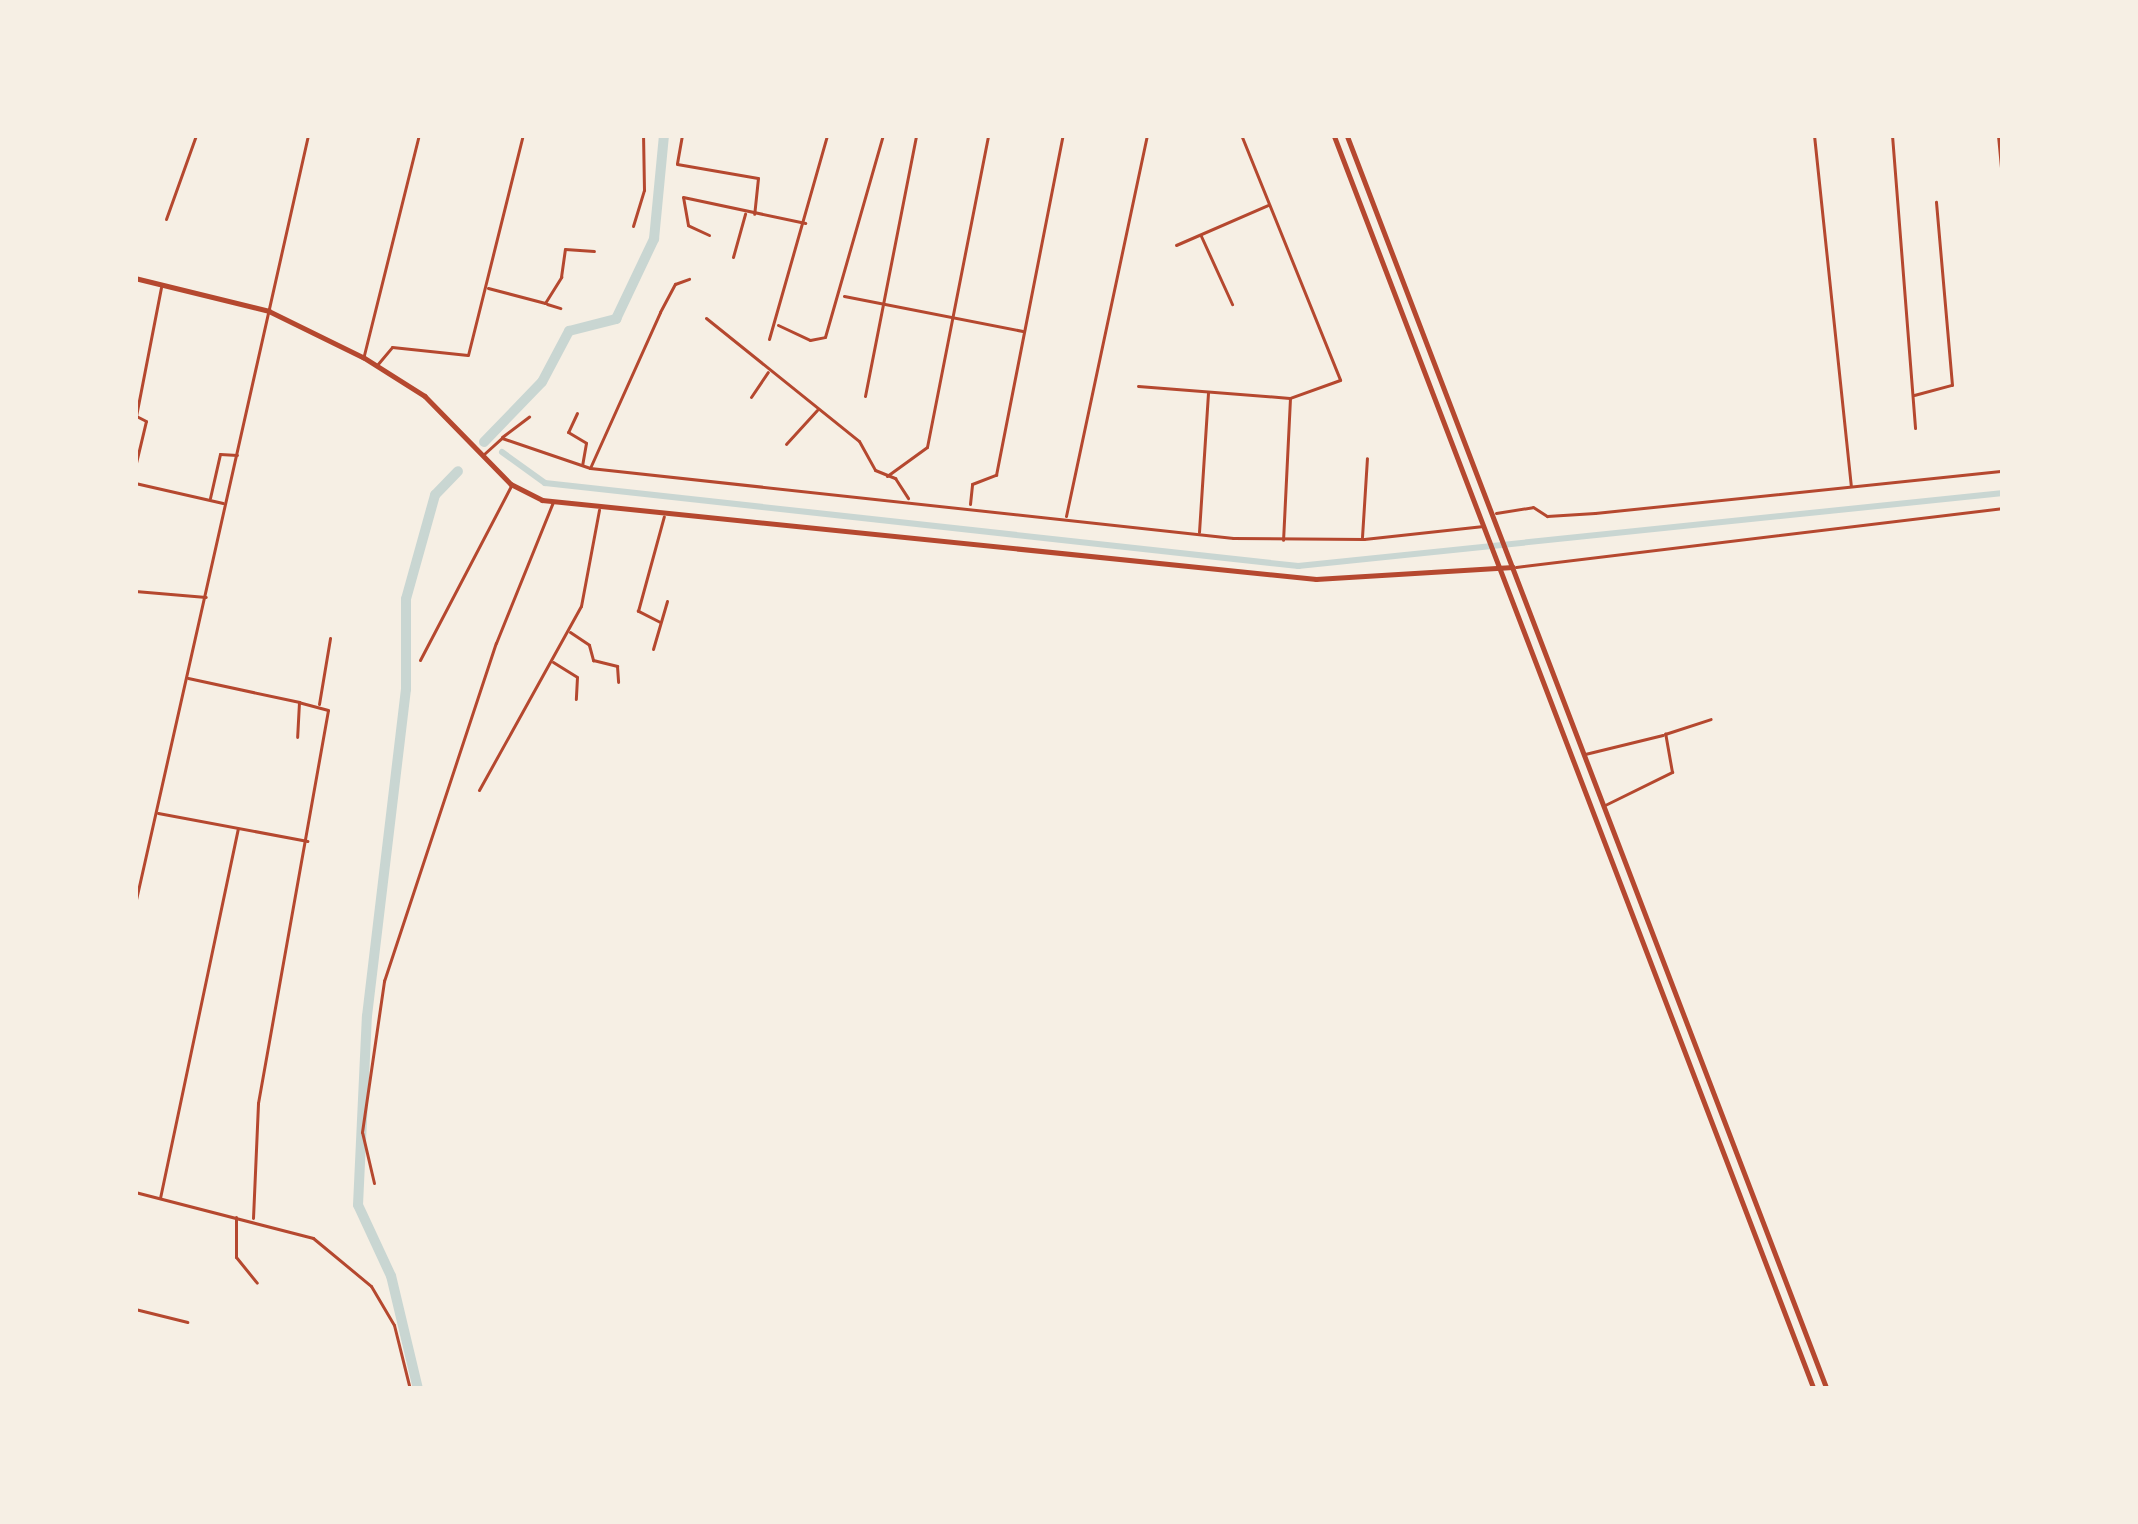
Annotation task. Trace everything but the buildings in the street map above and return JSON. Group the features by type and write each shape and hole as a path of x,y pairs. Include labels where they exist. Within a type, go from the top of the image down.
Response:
{"main road":[{"path":"1334,135 1814,1389"},
{"path":"1347,135 1827,1389"},
{"path":"135,278 268,311 364,357 425,396 512,485 542,500 664,517 1316,580 1500,571 1512,564"},
{"path":"1554,710 1564,706"},
{"path":"1613,863 1624,860"},
{"path":"1798,1348 1810,1344"}],"street":[{"path":"166,219 196,135"},
{"path":"135,904 308,135"},
{"path":"364,357 419,135"},
{"path":"377,365 392,347 468,355 524,135"},
{"path":"633,226 644,190 643,135"},
{"path":"682,135 676,164 758,178 754,214"},
{"path":"769,339 778,325 807,223 827,135"},
{"path":"778,325 822,341 841,295 884,135"},
{"path":"865,396 916,135"},
{"path":"887,476 927,447 988,135"},
{"path":"970,506 972,484 996,475 1063,135"},
{"path":"1066,518 1147,135"},
{"path":"1814,135 1851,487"},
{"path":"1892,135 1915,428"},
{"path":"1998,135 2003,189"},
{"path":"1138,386 1290,398 1340,380 1242,137"},
{"path":"710,235 688,224 683,197 807,223"},
{"path":"1912,395 1952,382 1936,202"},
{"path":"1176,245 1270,205"},
{"path":"733,257 746,213"},
{"path":"1201,235 1232,304"},
{"path":"545,303 563,273 557,264 565,249 594,251"},
{"path":"590,468 675,284 689,279"},
{"path":"135,466 146,421 136,416 162,285"},
{"path":"486,288 560,308"},
{"path":"841,295 1024,331"},
{"path":"706,318 871,452 875,470 887,476 908,500"},
{"path":"751,397 769,370"},
{"path":"1199,534 1208,389"},
{"path":"1282,540 1290,398"},
{"path":"786,444 818,409"},
{"path":"577,413 568,432 586,443 582,467"},
{"path":"482,457 529,417"},
{"path":"501,438 582,467 1199,534 1362,539 1485,529"},
{"path":"210,500 220,454 236,455"},
{"path":"1362,539 1366,458"},
{"path":"1494,513 1533,507 1547,517 2003,471"},
{"path":"135,484 224,503"},
{"path":"420,660 512,485"},
{"path":"374,1183 362,1132 384,981 496,643 553,502"},
{"path":"1512,564 2003,508"},
{"path":"479,790 569,631 587,586 599,510"},
{"path":"660,622 638,611 664,517"},
{"path":"135,591 206,597"},
{"path":"653,649 667,601"},
{"path":"569,631 589,645 593,660 617,666 618,682"},
{"path":"318,705 329,638"},
{"path":"552,662 577,677 576,698"},
{"path":"188,678 328,710 252,1141 253,1218"},
{"path":"297,737 299,702"},
{"path":"1584,754 1711,719"},
{"path":"1603,806 1672,772 1665,734"},
{"path":"157,812 307,841"},
{"path":"160,1198 238,829"},
{"path":"135,1192 253,1218 313,1238 371,1286 394,1325 410,1389"},
{"path":"236,1215 236,1257 257,1283"},
{"path":"135,1309 188,1322"}],"waterway":[{"path":"484,442 542,382 569,331 616,319 654,239 664,135"},
{"path":"502,452 545,483 1298,566 2003,493"},
{"path":"418,1389 391,1276 358,1205 367,1016 406,689 406,599 435,495 458,471"}]}
